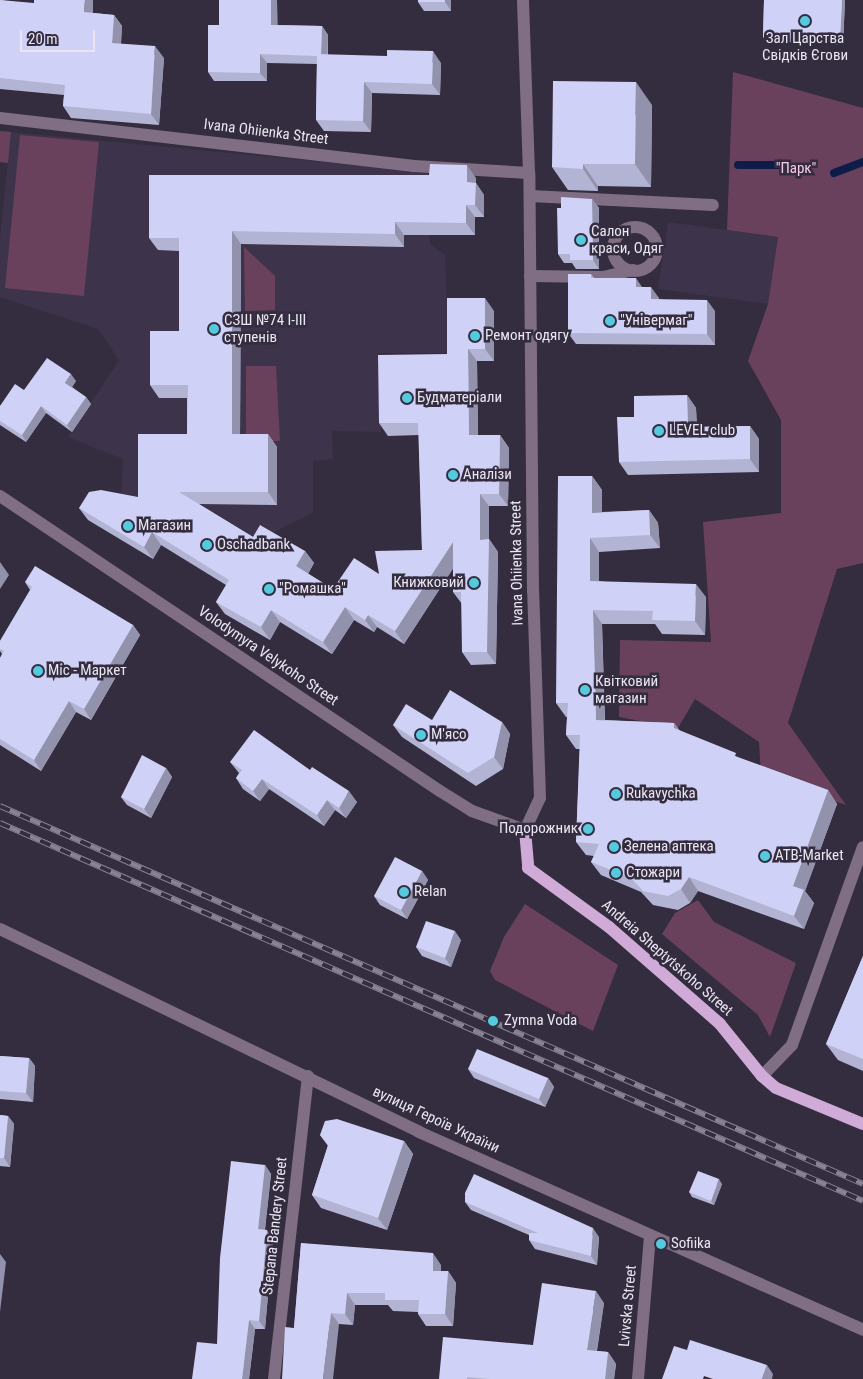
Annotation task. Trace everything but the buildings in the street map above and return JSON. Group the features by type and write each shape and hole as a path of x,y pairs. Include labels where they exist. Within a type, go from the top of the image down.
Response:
{"main road":[{"name":"Andreia Sheptytskoho Street","path":"525,830 528,868 608,927 720,1024 762,1076 776,1088 863,1124"}],"street":[{"name":"Ivana Ohiienka Street","path":"523,0 530,196 533,591 540,798 525,830"},
{"name":"Ivana Ohiienka Street","path":"0,118 414,166 529,173"},
{"path":"530,196 713,206"},
{"path":"530,276 603,277 633,270"},
{"name":"Volodymyra Velykoho Street","path":"0,496 448,796 472,811 525,830"},
{"path":"762,1076 792,1045 863,847"},
{"name":"вулиця Героїв України","path":"0,929 308,1076 419,1132 863,1330"},
{"name":"Stepana Bandery Street","path":"274,1379 308,1076"},
{"name":"Lvivska Street","path":"638,1379 650,1235"}],"shaded area":[{"path":"11,132 428,172 430,244 445,255 449,353 379,353 381,432 332,431 333,459 313,461 313,513 268,535 239,536 121,498 123,459 68,437 119,360 98,329 0,297 0,238"},
{"path":"668,222 778,237 768,304 658,289"}],"green space":[{"name":"\"Парк\"","path":"733,72 863,108 863,563 837,569 788,723 846,805 761,775 759,742 695,699 678,728 619,717 620,640 711,642 703,522 781,513 781,420 748,361 768,304 778,237 727,230"},
{"path":"0,131 11,132 8,163 0,162"},
{"path":"20,135 99,142 84,296 5,288"},
{"path":"244,247 275,276 275,310 245,311"},
{"path":"246,366 276,366 280,441 246,441"},
{"path":"698,900 714,922 796,963 770,1037 758,1015 662,934 675,913"},
{"path":"525,904 618,965 593,1031 495,980 490,971 504,937"}],"waterway":[{"path":"834,173 863,162"},
{"path":"738,165 781,165"}],"railway":[{"path":"0,806 863,1184"},
{"path":"0,823 863,1201"}],"place":[{"name":"Зал Царства Свідків Єгови","path":"805,21"},
{"name":"Салон краси, Одяг","path":"581,240"},
{"name":"\"Універмаг\"","path":"610,321"},
{"name":"СЗШ №74 І-ІІІ ступенів","path":"214,329"},
{"name":"Ремонт одягу","path":"475,336"},
{"name":"Будматеріали","path":"407,398"},
{"name":"LEVEL club","path":"659,431"},
{"name":"Аналізи","path":"453,475"},
{"name":"Магазин","path":"128,526"},
{"name":"Oschadbank","path":"207,545"},
{"name":"Книжковий","path":"474,583"},
{"name":"\"Ромашка\"","path":"269,589"},
{"name":"Міс - Маркет","path":"38,671"},
{"name":"Квітковий магазин","path":"585,690"},
{"name":"М'ясо","path":"421,735"},
{"name":"Rukavychka","path":"616,794"},
{"name":"Подорожник","path":"588,829"},
{"name":"Зелена аптека","path":"614,847"},
{"name":"ATB-Market","path":"765,856"},
{"name":"Стожари","path":"616,873"},
{"name":"Relan","path":"404,892"},
{"name":"Zymna Voda","path":"493,1021"},
{"name":"Sofiika","path":"661,1244"}]}
